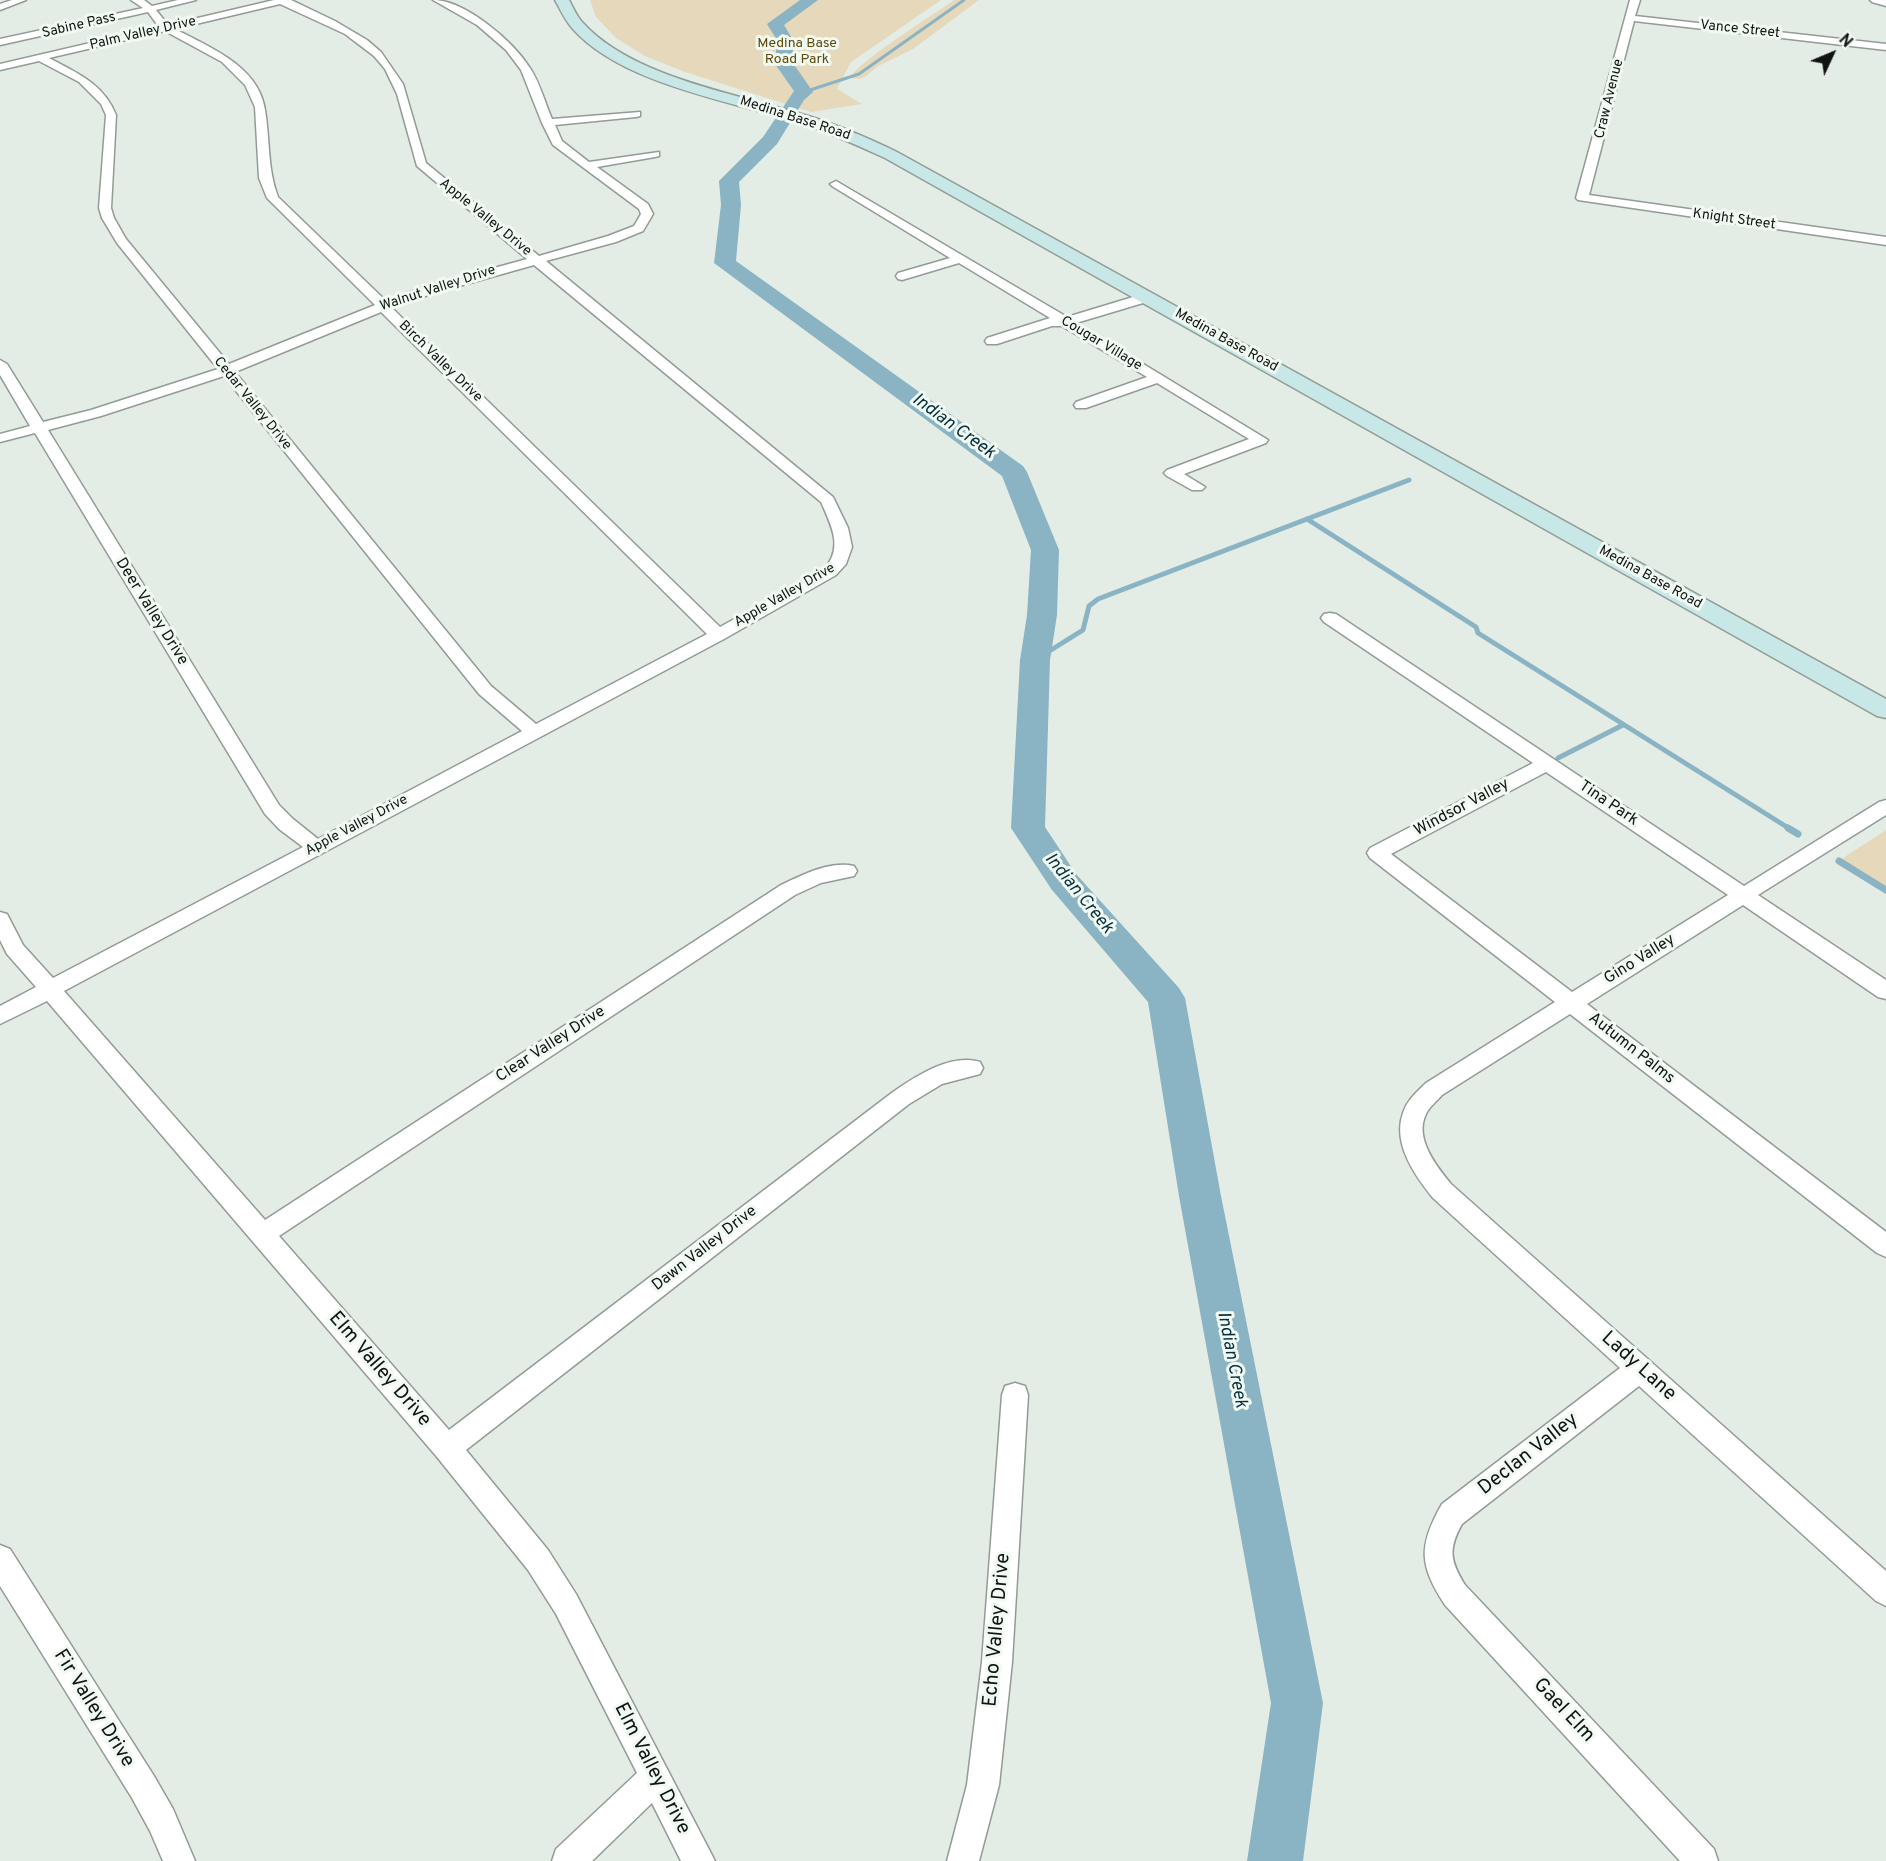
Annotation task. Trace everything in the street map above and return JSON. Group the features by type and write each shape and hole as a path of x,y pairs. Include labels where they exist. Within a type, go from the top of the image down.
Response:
{"street":[{"path":"0,7 21,0"},
{"name":"Birch Valley Drive","path":"136,0 146,3 153,9 161,25 226,60 250,84 260,107 265,178 273,198 572,489 718,635"},
{"name":"Sabine Pass","path":"1,43 191,0"},
{"name":"Walnut Valley Drive","path":"0,438 137,400 225,371 383,306 469,277 629,234 639,228 647,214 644,207 557,142 526,69 518,58 480,23 438,0"},
{"name":"Medina Base Road","path":"562,0 565,10 582,33 613,54 669,78 842,133 891,155 1886,710"},
{"name":"Craw Avenue","path":"1582,198 1635,0"},
{"path":"1875,0 1886,3"},
{"name":"Palm Valley Drive","path":"0,67 283,1"},
{"name":"Apple Valley Drive","path":"0,1016 718,635 830,572 840,564 845,549 828,500 421,164 401,91 390,69 374,51 339,27 283,1"},
{"name":"Vance Street","path":"1630,18 1886,47"},
{"name":"Cedar Valley Drive","path":"41,58 96,89 108,102 111,115 105,194 108,218 121,240 485,690 534,732"},
{"path":"547,123 636,114"},
{"path":"589,165 655,154"},
{"name":"Cougar Village","path":"836,184 1057,320 1261,440 1172,473 1197,487"},
{"name":"Knight Street","path":"1582,198 1886,241"},
{"path":"902,276 961,260"},
{"path":"992,341 1142,294"},
{"name":"Deer Valley Drive","path":"0,364 272,809 286,824 316,848"},
{"path":"1081,405 1158,378"},
{"name":"Tina Park","path":"1330,618 1886,991"},
{"name":"Windsor Valley","path":"1377,853 1547,763"},
{"name":"Gino Valley","path":"1412,1130 1414,1113 1434,1089 1886,806"},
{"name":"Autumn Palms","path":"1377,853 1886,1246"},
{"name":"Clear Valley Drive","path":"261,1235 788,890 816,878 847,871"},
{"name":"Elm Valley Drive","path":"0,919 15,950 447,1449 538,1560 566,1604 699,1861"},
{"name":"Dawn Valley Drive","path":"447,1449 901,1098 933,1077 950,1070 972,1068"},
{"name":"Lady Lane","path":"1412,1130 1417,1155 1427,1174 1442,1191 1886,1591"},
{"name":"Declan Valley","path":"1436,1554 1440,1534 1452,1515 1640,1369"},
{"name":"Echo Valley Drive","path":"963,1861 983,1785 992,1707 1015,1395"},
{"name":"Gael Elm","path":"1436,1554 1441,1574 1455,1595 1702,1861"},
{"name":"Fir Valley Drive","path":"0,1559 148,1795 162,1820 179,1861"},
{"path":"568,1861 655,1778"}],"green space":[{"name":"Medina Base Road Park","path":"590,0 941,0 851,62 837,89 862,104 811,112 685,72 645,56 616,38 596,17"},
{"path":"954,0 979,0 913,49 878,66 860,79 850,78 881,50"},
{"path":"1886,830 1886,888 1842,860"}],"waterway":[{"name":"Indian Creek","path":"810,0 775,24 785,40 784,64 804,92 797,97 770,140 729,181 731,205 725,263 1014,472 1045,550 1042,615 1035,660 1028,828 1064,882 1166,998 1200,1196 1297,1703 1275,1861"},
{"path":"804,92 859,74 964,0"},
{"path":"1307,519 1409,480"},
{"path":"1035,660 1083,630 1089,606 1098,599 1307,519"},
{"path":"1307,519 1476,627 1478,633 1790,829"},
{"path":"1558,758 1623,725"},
{"path":"1788,828 1798,834"},
{"path":"1839,861 1886,890"}]}
